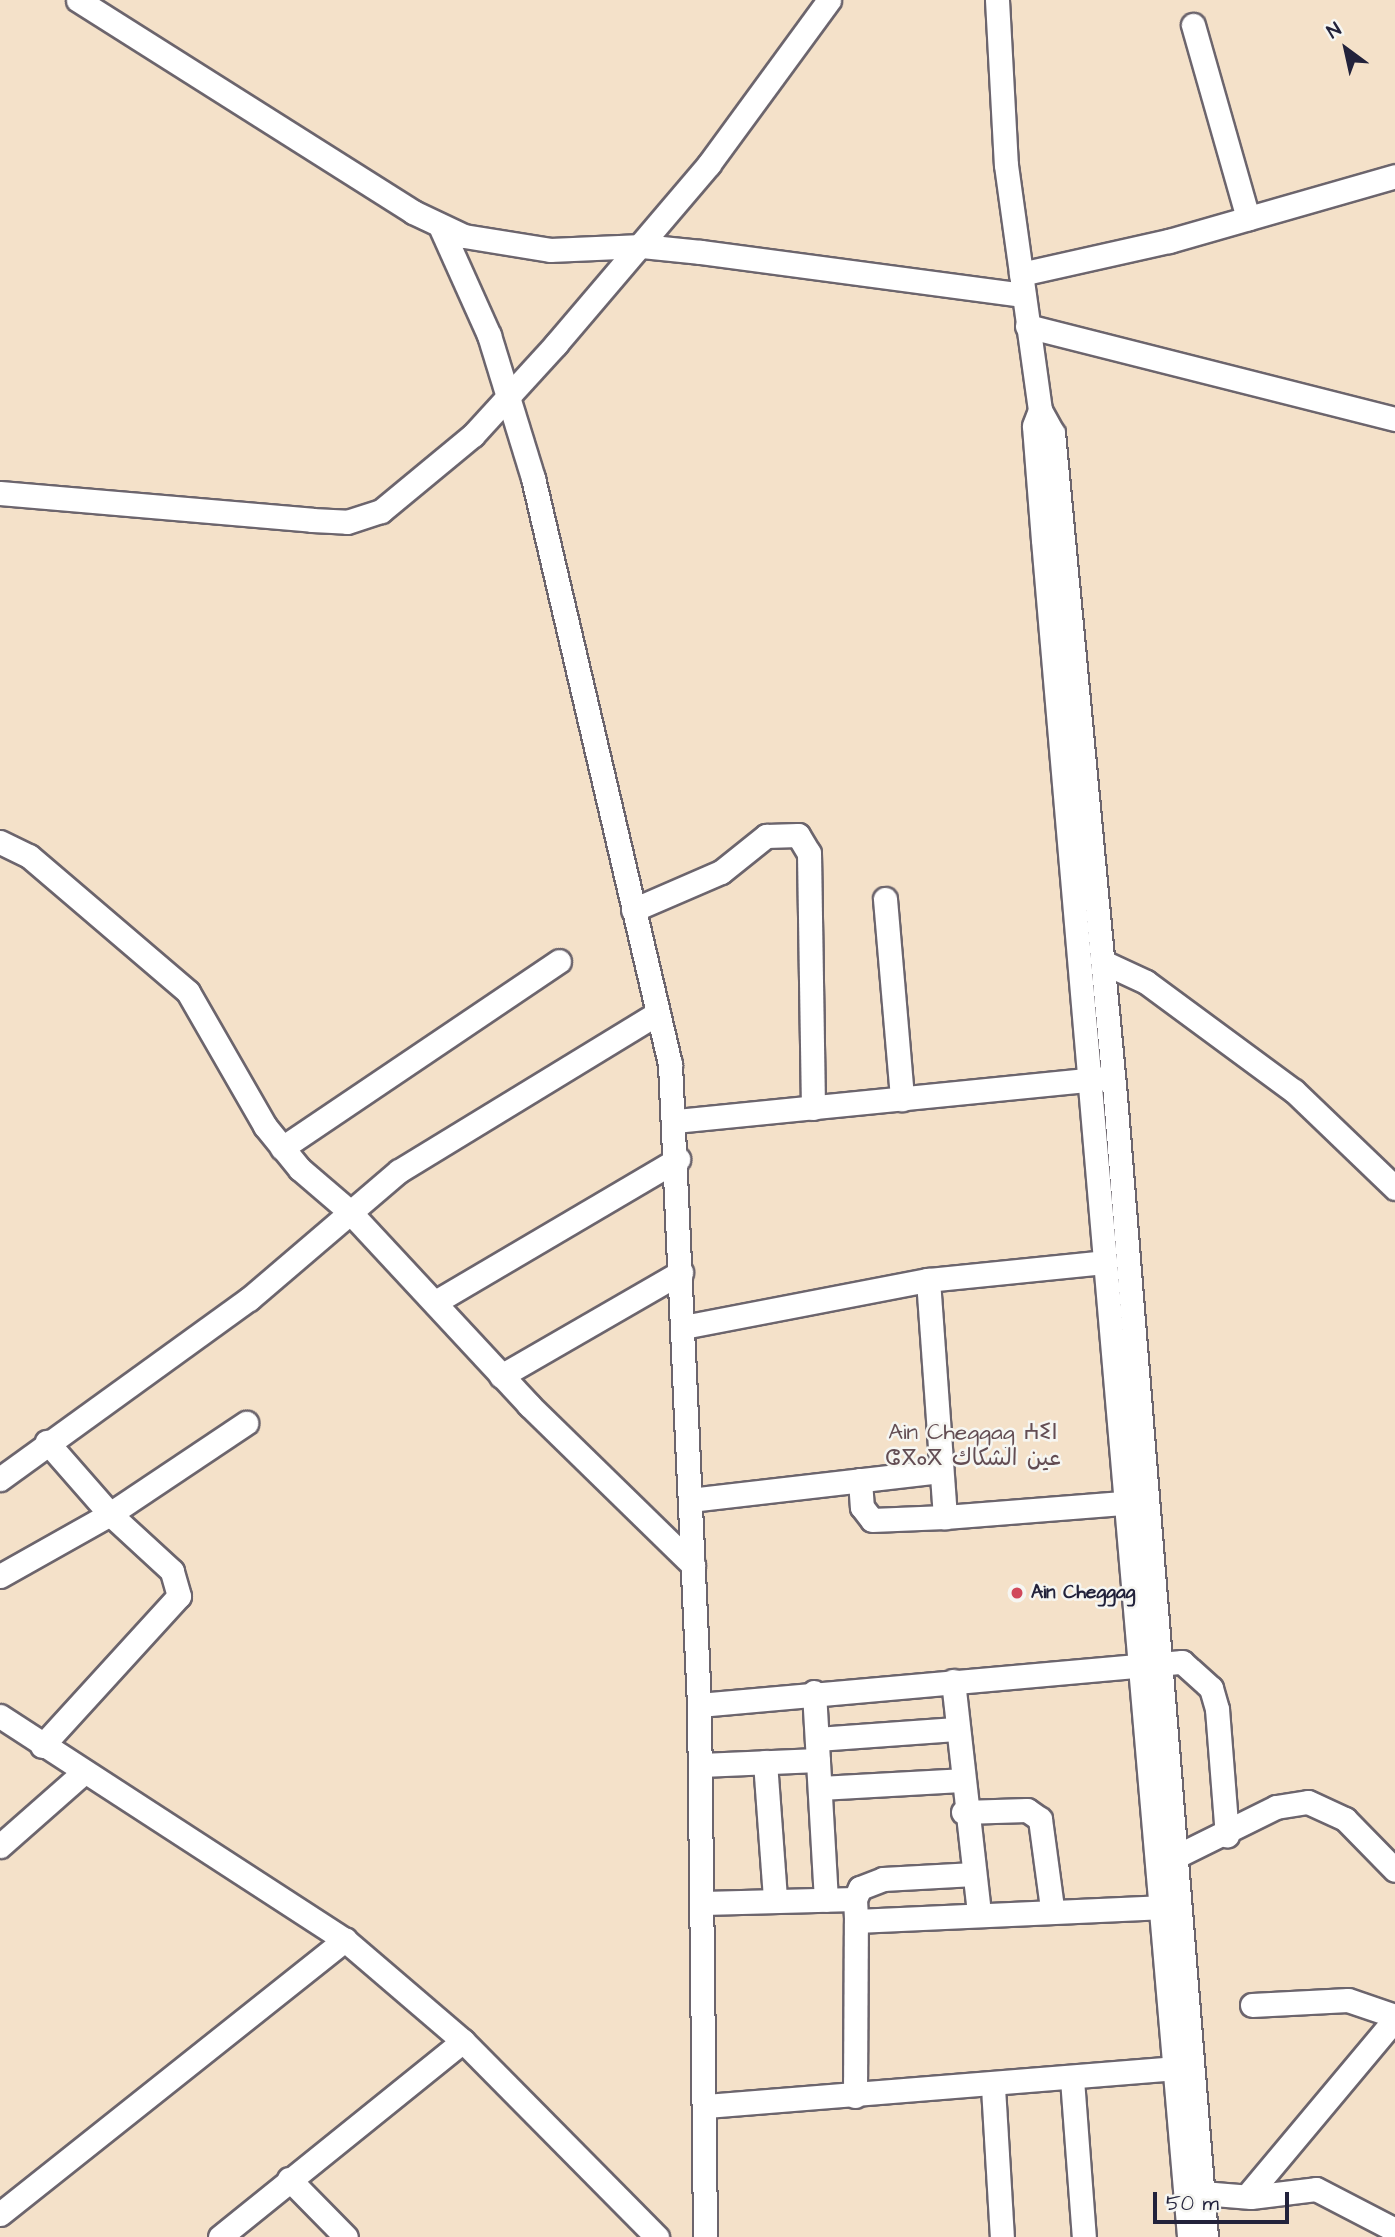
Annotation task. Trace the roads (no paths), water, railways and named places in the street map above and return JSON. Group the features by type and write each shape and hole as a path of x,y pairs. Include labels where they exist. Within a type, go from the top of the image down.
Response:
{"street":[{"path":"78,0 440,226 509,247 642,246 1022,284 1395,176"},
{"path":"0,494 312,520 366,519 437,469 508,397 642,246 830,0"},
{"path":"997,0 1002,117 1027,326 1040,410 1053,433 1103,962 1105,1262 1122,1503 1173,1858 1206,2237"},
{"path":"1193,25 1248,218"},
{"path":"440,226 481,315 533,478 658,1013 676,1121 701,1765 705,2237"},
{"path":"1027,326 1395,419"},
{"path":"1040,410 1034,426 1043,540 1103,1078 1146,1662 1160,1907 1189,2237"},
{"path":"632,910 721,872 766,836 797,835 809,853 813,1108"},
{"path":"0,842 29,856 188,992 282,1148 349,1211 437,1301 501,1376 693,1565"},
{"path":"885,899 902,1099"},
{"path":"282,1148 559,961"},
{"path":"1103,962 1146,982 1294,1091 1395,1188"},
{"path":"0,1479 47,1442 249,1299 399,1171 658,1013"},
{"path":"676,1121 1103,1078"},
{"path":"437,1301 678,1159"},
{"path":"683,1327 928,1280 1105,1262"},
{"path":"501,1376 681,1272"},
{"path":"928,1280 945,1517"},
{"path":"0,1576 110,1514 246,1423"},
{"path":"42,1746 179,1596 172,1571 110,1514 47,1442"},
{"path":"690,1500 940,1471"},
{"path":"860,1480 862,1507 872,1520 1122,1503"},
{"path":"699,1705 1146,1662 1182,1662 1211,1688 1227,1836"},
{"path":"953,1681 963,1811 979,1912"},
{"path":"814,1692 826,1900"},
{"path":"0,1716 42,1746 345,1940 463,2041 656,2237"},
{"path":"701,1765 765,1762 817,1749 956,1729"},
{"path":"765,1762 775,1899"},
{"path":"0,1846 83,1772"},
{"path":"820,1788 961,1780"},
{"path":"1173,1858 1227,1836 1276,1807 1308,1802 1345,1819 1395,1870"},
{"path":"963,1811 1027,1810 1040,1819 1052,1908"},
{"path":"855,2096 855,1910 860,1888 883,1879 974,1874"},
{"path":"703,1903 775,1899 826,1900 855,1910 979,1912 1160,1907"},
{"path":"0,2214 345,1940"},
{"path":"1247,2196 1395,2018 1348,2000 1252,2005"},
{"path":"220,2237 463,2041"},
{"path":"705,2106 993,2087 1174,2068"},
{"path":"1072,2079 1084,2237"},
{"path":"993,2087 1002,2237"},
{"path":"289,2179 346,2237"},
{"path":"1202,2193 1247,2196 1316,2189 1392,2223"}],"place":[{"name":"Ain Cheggag","path":"1017,1593"}],"district":[{"name":"Ain Cheggag ⵄⵉⵏ ⵛⴳⴰⴳ عين الشكاك","path":"973,1445"}]}
